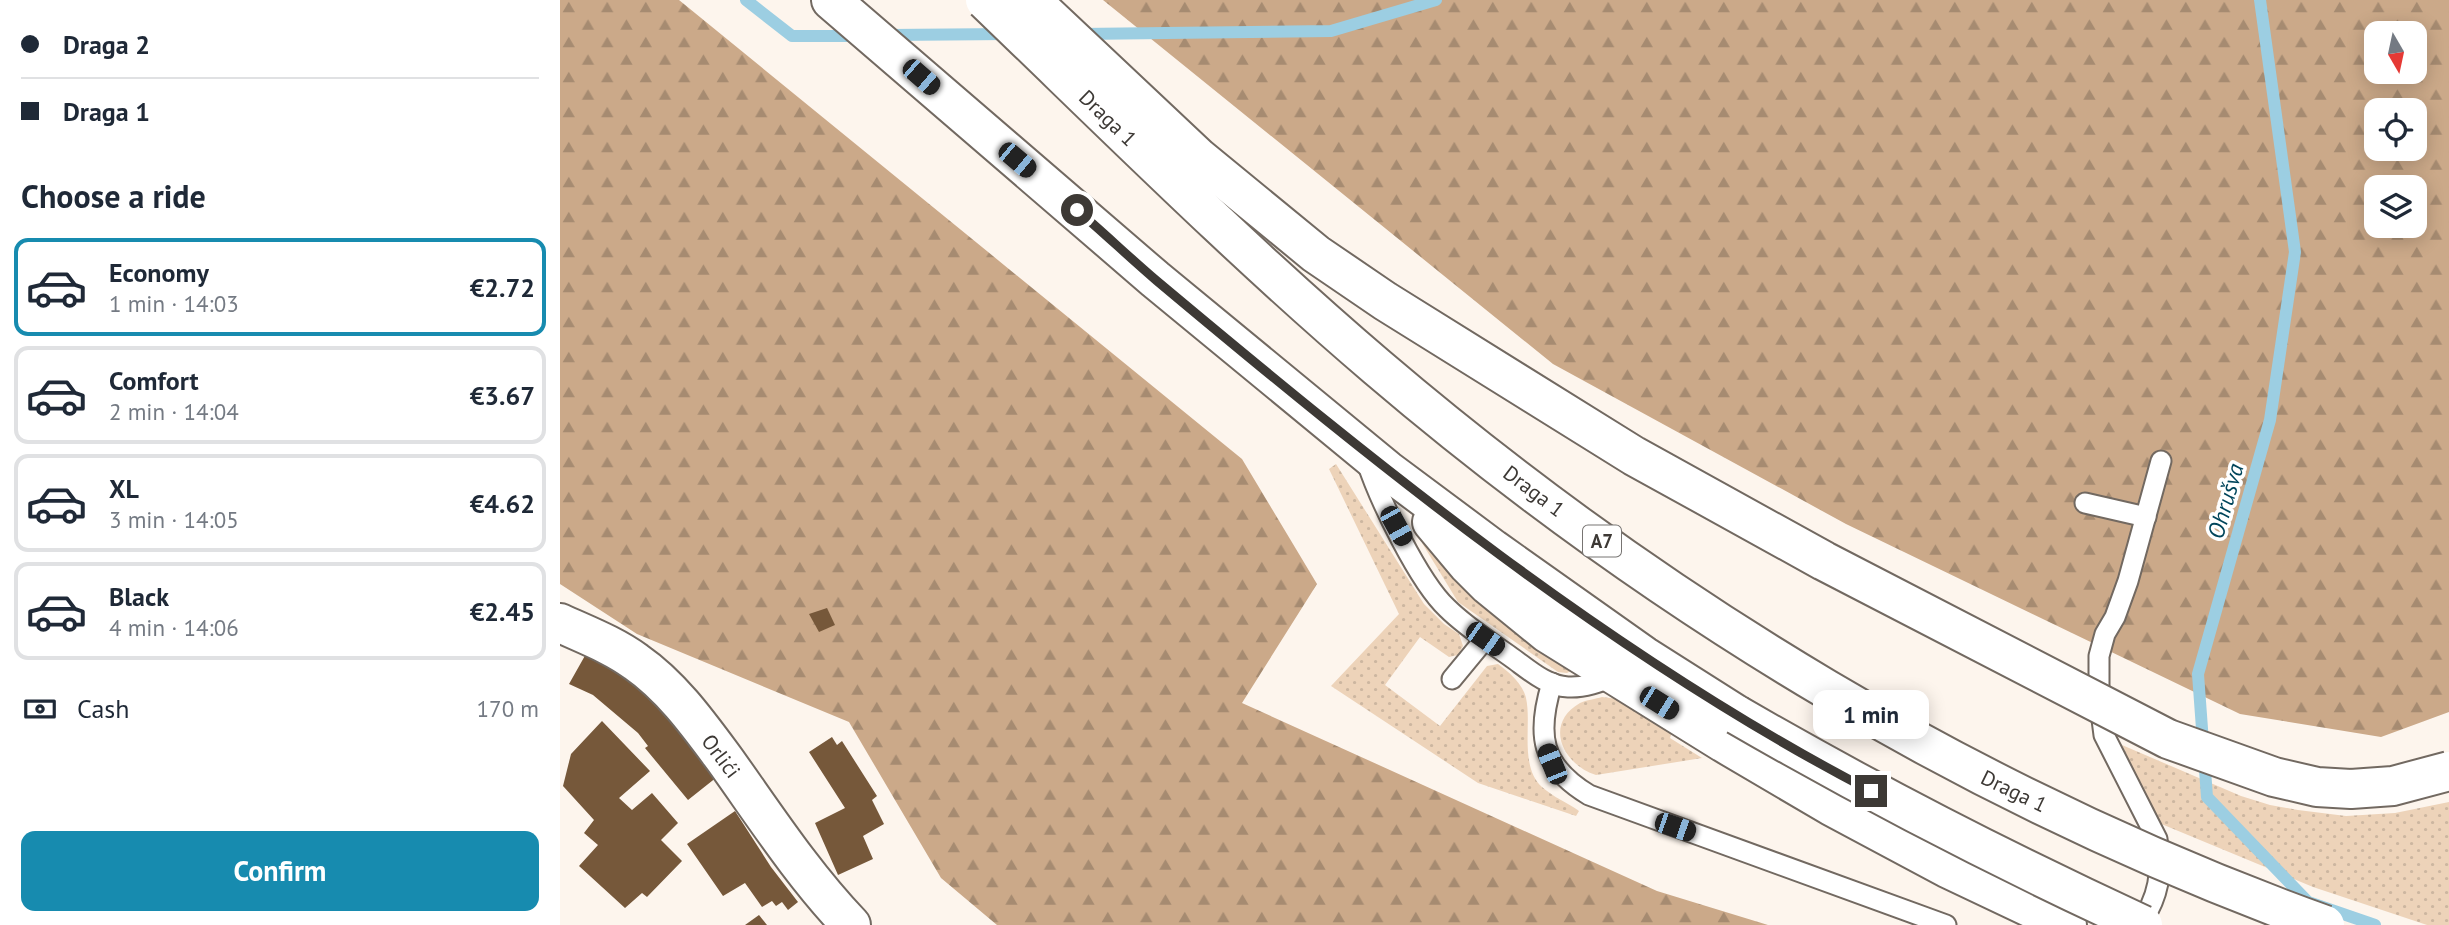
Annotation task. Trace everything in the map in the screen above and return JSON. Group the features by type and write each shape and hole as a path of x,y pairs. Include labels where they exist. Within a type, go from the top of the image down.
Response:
{"main road":[{"path":"831,0 1155,279 1363,451 1493,549 1633,648 1730,729 1832,807 1947,868 2067,925"},
{"name":"Draga 1","path":"985,0 1250,254 1376,366 1522,483 1670,591 1816,685 1965,768 2141,852 2325,925"},
{"path":"1031,0 1199,158 1316,254 1385,301 1634,456 1824,561 2168,739 2274,777 2317,787 2351,789 2393,786 2449,771"},
{"path":"1399,479 1453,547 1488,584 1547,634 1616,676 1849,780 2015,866 2141,925"},
{"name":"Orlići","path":"560,623 637,662 673,694 711,741 823,897 851,925"}],"lane":[{"path":"1363,451 1374,482 1428,585 1446,608 1540,678 1552,683 1579,687 1616,676"},
{"path":"2141,925 2158,888 2160,854 2157,839 2104,735 2099,696 2099,656 2105,634 2115,617 2128,581 2161,461"},
{"path":"2085,503 2146,517"},
{"path":"1452,679 1485,639"},
{"path":"1552,683 1545,705 1542,729 1545,746 1552,764 1562,776 1589,796 1945,925"}],"shaded area":[{"path":"1336,464 1424,604 1444,624 1459,634 1463,646 1458,655 1449,657 1420,637 1385,685 1440,726 1487,666 1498,664 1515,679 1526,698 1528,756 1535,778 1546,791 1579,811 1576,816 1478,783 1331,686 1399,614 1329,469"},
{"path":"1426,541 1578,667 1567,673 1558,672 1458,602 1422,543"},
{"path":"1602,697 1626,700 1672,732 1670,738 1702,758 1596,775 1584,770 1574,762 1562,743 1562,722 1580,703"},
{"path":"2122,745 2241,796 2298,810 2346,816 2395,813 2449,802 2449,925 2427,925 2313,887 2159,823"}],"green space":[{"path":"560,0 679,0 1242,459 1317,584 1242,703 1657,891 1768,925 997,925 941,878 849,722 637,634 560,584"},
{"path":"1103,0 2449,0 2449,712 2381,737 2240,714 1846,524 1553,364"}],"building":[{"path":"827,608 835,625 819,632 809,614"},
{"path":"591,645 617,659 722,773 688,800 645,748 648,746 638,733 593,695 569,684"},
{"path":"602,721 650,771 619,798 632,810 652,793 678,823 661,840 682,861 647,897 642,893 625,908 579,866 598,845 584,833 594,820 563,786 571,754"},
{"path":"832,737 837,745 842,741 877,796 872,800 884,824 863,836 873,859 838,875 815,823 845,808 809,752"},
{"path":"735,811 771,867 798,902 788,910 782,902 776,906 772,901 762,907 745,883 723,896 687,844"},
{"path":"759,915 767,925 745,925"}],"waterway":[{"path":"746,0 792,36 859,36"},
{"path":"1080,34 1331,31 1436,0"},
{"name":"Ohrušva","path":"2260,0 2295,252 2270,420 2198,674 2207,797 2308,902 2375,925"},
{"path":"888,35 1009,34"}],"route":[{"path":"1077,210 1155,279 1363,451 1493,549 1644,656 1737,715 1871,791"}]}
